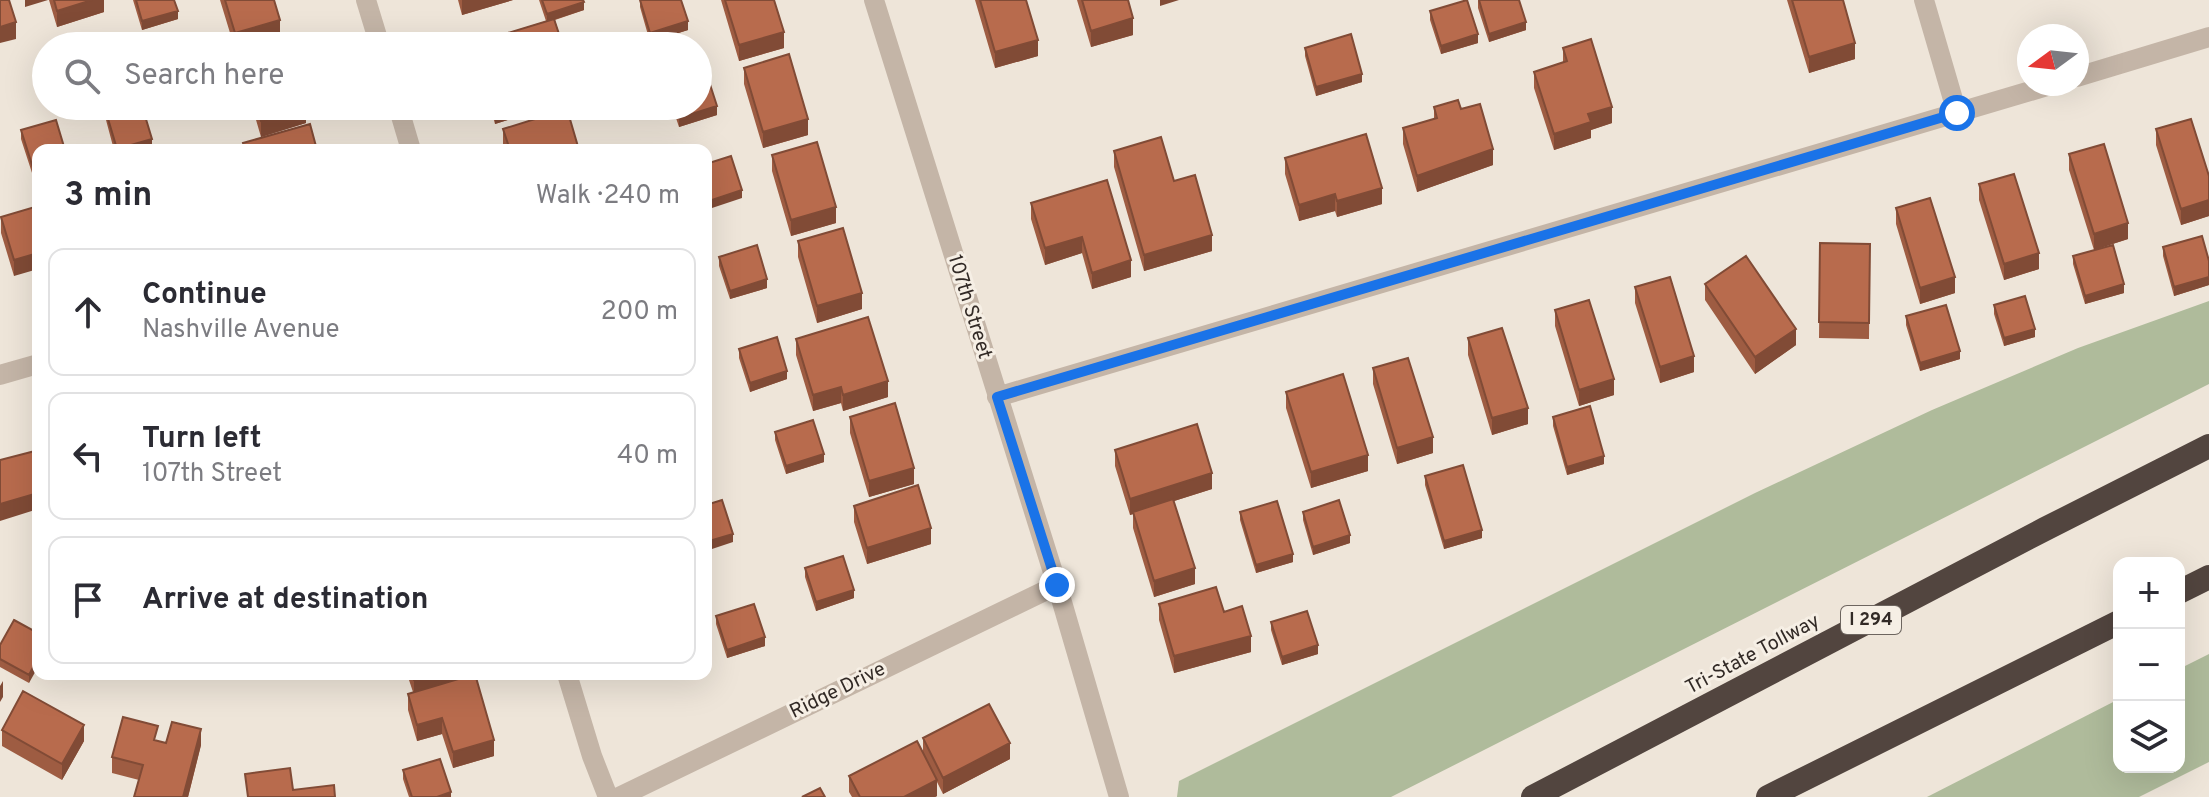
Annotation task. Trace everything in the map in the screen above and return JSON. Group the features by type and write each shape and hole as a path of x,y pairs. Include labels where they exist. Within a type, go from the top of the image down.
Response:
{"highway":[{"name":"Tri-State Tollway","path":"1533,797 2209,446"},
{"path":"2185,589 2209,577"},
{"path":"1768,797 2113,625"}],"street":[{"path":"366,0 376,32"},
{"name":"107th Street","path":"874,0 1057,585 1119,797"},
{"path":"1924,0 1957,113"},
{"path":"2089,73 2209,37"},
{"path":"997,397 2017,95"},
{"path":"402,120 409,144"},
{"path":"0,375 32,366"},
{"name":"Ridge Drive","path":"619,797 1057,585"},
{"path":"569,680 608,797"}],"green space":[{"path":"2209,301 2209,384 1391,797 1177,797 1179,781 1755,493 1932,410 2078,348"},
{"path":"2209,654 2209,762 2139,797 1927,797 2113,702 2113,773 2185,773 2185,666"}],"building":[{"path":"0,0 9,0 16,22 0,27"},
{"path":"54,0 92,0 57,11"},
{"path":"136,0 174,0 178,11 142,21"},
{"path":"225,0 274,0 280,20 235,32"},
{"path":"542,0 583,0 584,2 547,14"},
{"path":"640,0 681,0 688,21 650,32"},
{"path":"725,0 774,0 784,32 739,45"},
{"path":"980,0 1026,0 1038,40 995,52"},
{"path":"1082,0 1128,0 1133,18 1091,31"},
{"path":"1467,0 1478,34 1441,46 1430,11"},
{"path":"1479,0 1519,0 1526,22 1489,34"},
{"path":"1792,0 1843,0 1855,43 1809,57"},
{"path":"554,19 558,32 511,32"},
{"path":"1351,34 1362,74 1316,87 1305,48"},
{"path":"1591,39 1612,107 1588,114 1591,122 1554,134 1534,72 1567,61 1563,48"},
{"path":"789,54 808,119 763,132 744,68"},
{"path":"712,91 717,106 712,108"},
{"path":"1458,100 1461,109 1480,104 1493,149 1417,176 1403,128 1437,118 1434,107"},
{"path":"2191,119 2209,176 2209,200 2181,209 2156,129"},
{"path":"56,120 63,144 32,144 32,165 21,130"},
{"path":"108,120 146,120 152,139 134,144 116,144"},
{"path":"532,120 570,120 577,144 508,144 503,129"},
{"path":"310,124 315,144 243,144"},
{"path":"1366,134 1382,188 1337,201 1335,194 1299,205 1285,158"},
{"path":"1161,137 1174,181 1195,175 1212,235 1144,255 1114,151"},
{"path":"817,142 836,207 791,220 772,155"},
{"path":"2104,144 2128,223 2094,234 2069,154"},
{"path":"731,156 742,190 712,200 712,162"},
{"path":"2014,174 2039,253 2004,264 1979,184"},
{"path":"1107,180 1131,260 1092,273 1082,237 1045,248 1031,203"},
{"path":"1930,198 1955,277 1920,288 1896,208"},
{"path":"32,208 32,255 14,260 1,217"},
{"path":"843,228 862,293 817,306 798,241"},
{"path":"2202,236 2209,261 2209,277 2174,287 2163,247"},
{"path":"1820,243 1870,244 1869,323 1819,322"},
{"path":"757,245 767,279 730,291 719,257"},
{"path":"2113,245 2124,284 2085,296 2073,256"},
{"path":"1746,256 1796,329 1755,357 1705,284"},
{"path":"1670,277 1694,356 1660,367 1635,287"},
{"path":"2025,296 2035,329 2004,338 1994,305"},
{"path":"1589,300 1614,379 1579,390 1555,310"},
{"path":"1946,305 1960,351 1920,363 1906,316"},
{"path":"868,317 888,381 843,395 841,387 813,395 796,339"},
{"path":"1502,328 1528,408 1492,418 1468,338"},
{"path":"777,337 787,371 750,383 739,349"},
{"path":"1408,358 1433,437 1397,448 1373,368"},
{"path":"1343,374 1368,455 1311,472 1286,392"},
{"path":"895,403 914,468 869,481 850,417"},
{"path":"1590,406 1604,456 1567,467 1553,417"},
{"path":"813,420 824,454 786,466 775,432"},
{"path":"1197,424 1212,473 1130,499 1115,450"},
{"path":"32,452 32,495 0,504 0,460"},
{"path":"1463,465 1482,530 1444,541 1425,476"},
{"path":"918,485 931,528 867,548 854,506"},
{"path":"1173,499 1195,568 1154,581 1133,512"},
{"path":"722,500 733,534 712,540 712,503"},
{"path":"1339,500 1350,535 1313,547 1303,512"},
{"path":"1277,501 1293,554 1256,565 1240,512"},
{"path":"843,556 854,590 816,602 805,568"},
{"path":"1216,587 1224,612 1242,606 1251,636 1174,656 1159,604"},
{"path":"754,604 765,637 727,650 716,616"},
{"path":"1307,611 1318,645 1282,657 1271,622"},
{"path":"14,620 32,630 32,669 29,675 0,659 0,645"},
{"path":"455,680 477,680 494,740 453,752 442,718 417,725 408,694"},
{"path":"23,691 84,725 62,764 2,730"},
{"path":"989,704 1010,743 943,778 923,738"},
{"path":"123,717 158,726 154,740 166,743 172,722 201,729 183,797 134,797 143,765 112,757"},
{"path":"917,741 937,780 904,797 860,797 849,776"},
{"path":"440,759 451,792 437,797 412,797 403,770"},
{"path":"290,768 293,790 334,785 335,797 248,797 245,774"},
{"path":"820,788 825,797 802,797"}],"route":[{"path":"1057,585 997,397 1957,113"}]}
